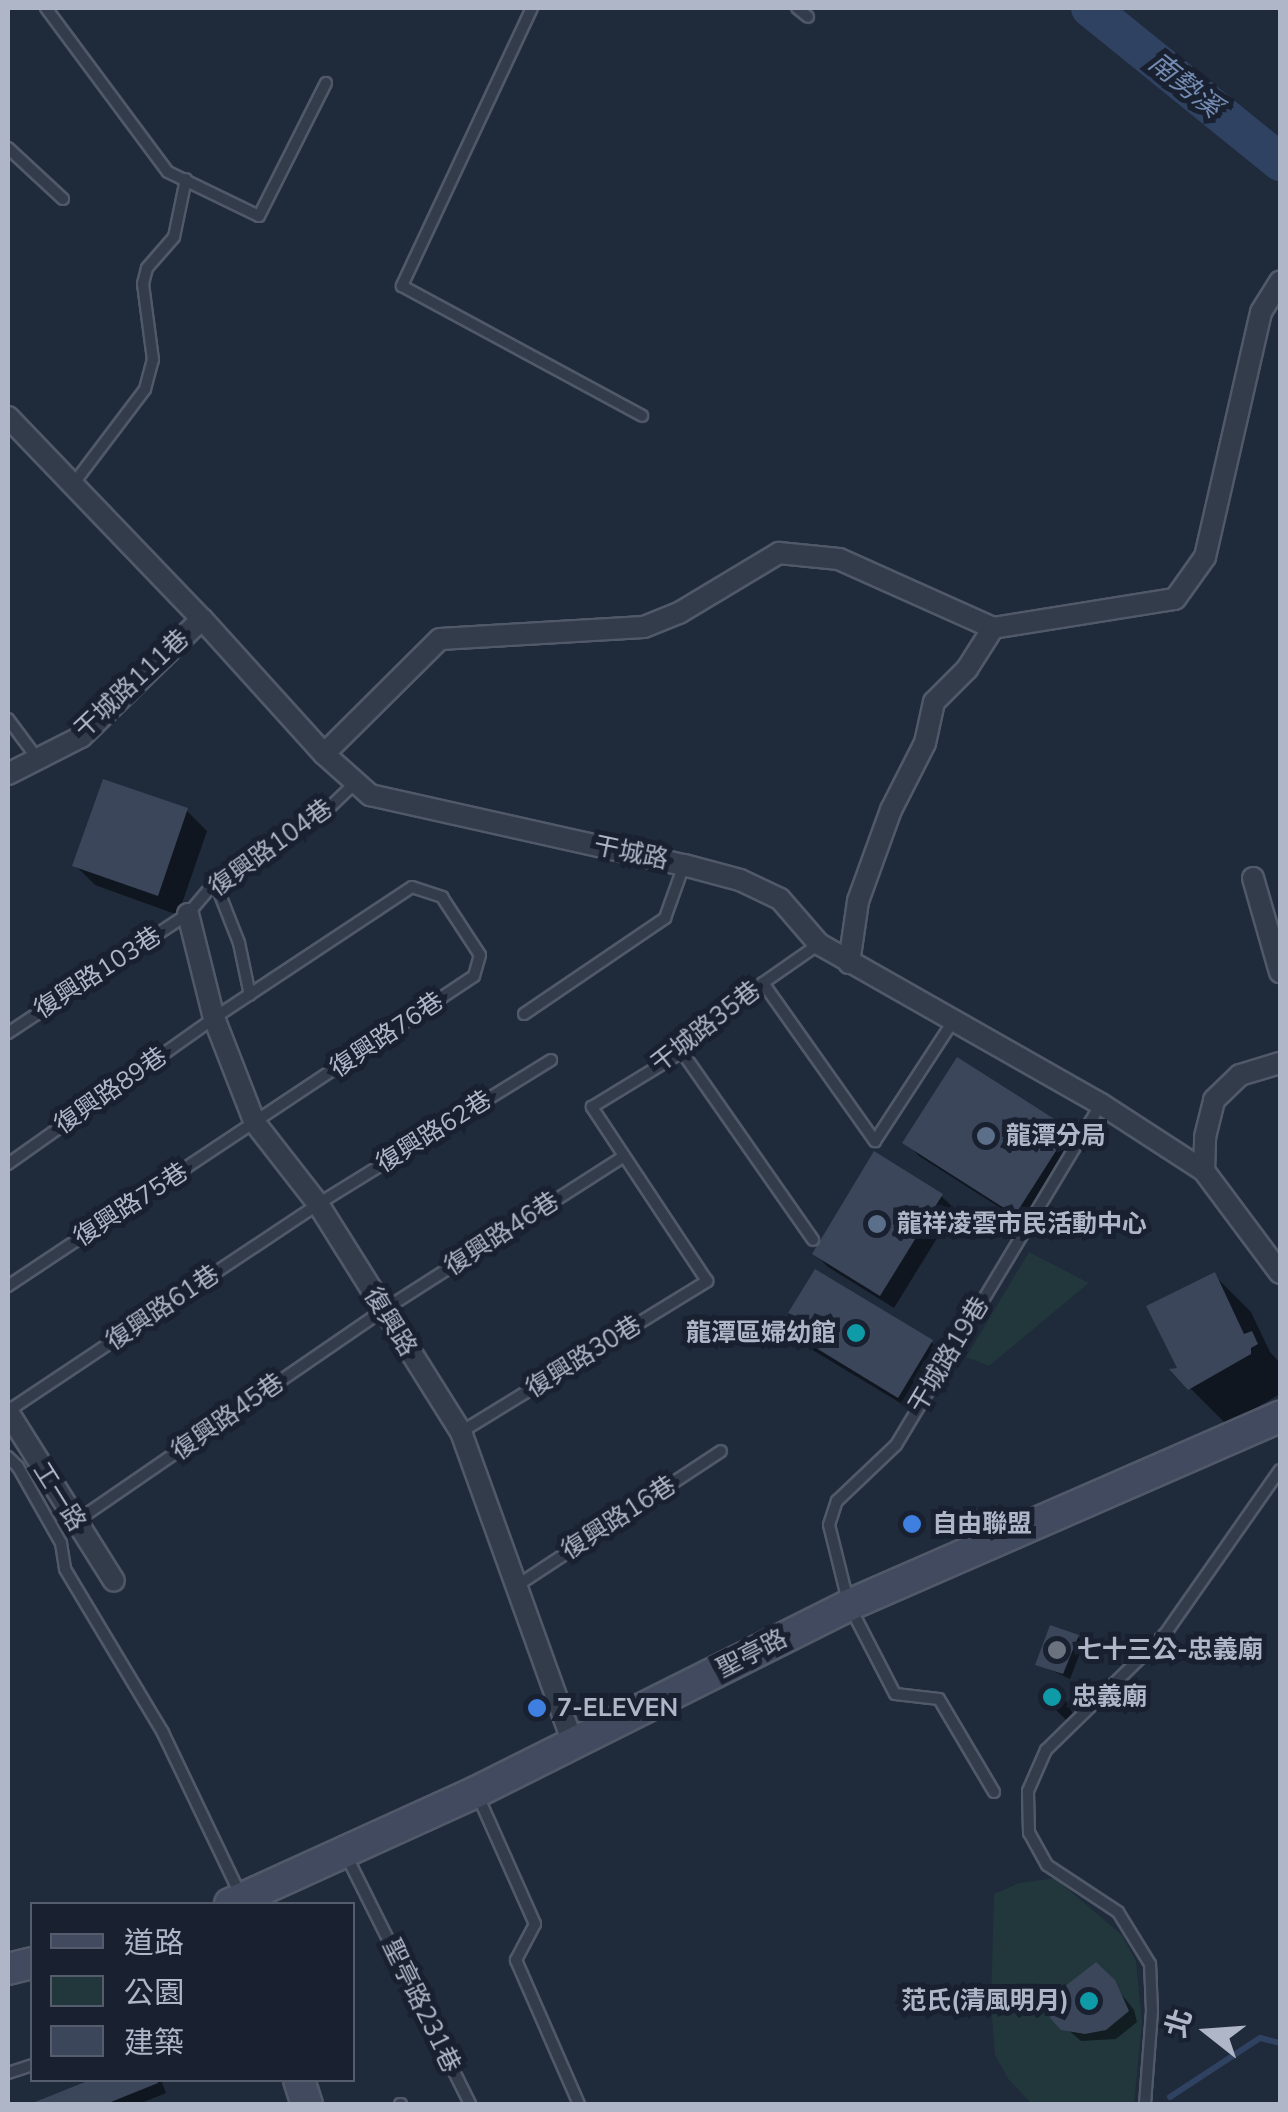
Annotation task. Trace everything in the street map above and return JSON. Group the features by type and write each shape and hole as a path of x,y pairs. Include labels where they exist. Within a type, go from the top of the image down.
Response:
{"street":[{"path":"324,754 440,640 644,627 680,612 779,553 839,559 993,628 1176,600 1205,558 1261,312 1280,282"},
{"name":"干城路","path":"8,417 71,488 202,618 354,784 392,802 740,880 780,899 819,944 952,1023 1101,1104 1204,1171 1280,1274"},
{"name":"干城路111巷","path":"8,774 81,737 202,618"},
{"path":"849,963 858,901 891,810 925,743 934,702 967,670 993,628"},
{"path":"1253,878 1280,972"},
{"name":"復興路","path":"188,914 214,1018 255,1123 318,1204 382,1311 462,1432 573,1744"},
{"path":"1204,1171 1214,1100 1240,1075 1280,1063"},
{"name":"工一路","path":"8,1412 114,1581"},
{"name":"聖亭路","path":"241,1902 476,1792 850,1605 1280,1417"}],"lane":[{"path":"46,8 168,172 259,216 326,84"},
{"path":"532,8 402,286 642,416"},
{"path":"797,8 808,17"},
{"path":"8,148 62,199"},
{"path":"71,488 145,389 154,360 143,284 148,268 174,237 186,179"},
{"path":"8,719 36,758"},
{"name":"復興路104巷","path":"188,914 216,882 328,809 354,784"},
{"path":"524,1014 665,918 684,865"},
{"path":"216,882 239,943 250,994"},
{"name":"復興路89巷","path":"8,1164 214,1018 412,887 442,897 464,927"},
{"name":"復興路103巷","path":"8,1033 188,914"},
{"name":"復興路76巷","path":"255,1123 474,976 480,955 464,927"},
{"name":"干城路35巷","path":"623,1157 592,1107 682,1052 764,983 819,944"},
{"path":"764,983 876,1142 952,1023"},
{"path":"682,1052 812,1240"},
{"name":"復興路62巷","path":"318,1204 550,1060"},
{"name":"干城路19巷","path":"994,1792 939,1700 894,1694 850,1605 829,1526 837,1501 896,1445 1101,1104"},
{"name":"復興路75巷","path":"8,1286 255,1123"},
{"name":"復興路30巷","path":"462,1432 707,1282 623,1157"},
{"name":"復興路46巷","path":"382,1311 623,1157"},
{"name":"復興路61巷","path":"8,1412 318,1204"},
{"name":"復興路45巷","path":"74,1522 382,1311"},
{"name":"復興路16巷","path":"518,1585 721,1452"},
{"path":"8,1457 18,1467 61,1543 64,1568 164,1733 239,1902"},
{"path":"1144,2104 1150,1964 1118,1912 1046,1865 1028,1833 1028,1791 1046,1750 1165,1634 1280,1470"},
{"path":"476,1792 535,1924 516,1960 580,2104"},
{"name":"聖亭路231巷","path":"345,1854 470,2104"}],"green space":[{"path":"1029,1252 1089,1283 989,1366 966,1357"},
{"path":"1055,1878 1122,1935 1136,1961 1142,2022 1134,2104 1032,2104 1009,2080 995,2055 991,2004 994,1894 1019,1883"}],"building":[{"path":"103,779 188,808 158,896 72,866"},
{"name":"龍潭分局","path":"957,1057 1070,1129 1015,1215 902,1143"},
{"name":"龍祥凌雲市民活動中心","path":"874,1151 943,1194 880,1296 812,1254"},
{"name":"龍潭區婦幼館","path":"815,1269 933,1340 898,1398 780,1326"},
{"path":"1215,1272 1244,1334 1252,1331 1258,1344 1251,1348 1251,1354 1188,1390 1169,1369 1177,1368 1146,1306"},
{"name":"七十三公-忠義廟","path":"1050,1625 1079,1635 1063,1674 1035,1665"},
{"name":"忠義廟","path":"1053,1684 1063,1703 1051,1709 1041,1690"},
{"name":"范氏(清風明月)","path":"1096,1962 1115,1980 1129,2011 1106,2030 1085,2034 1061,2030 1050,2018 1055,1994"},
{"path":"85,2082 158,2083 106,2104 30,2104"}],"waterway":[{"name":"南勢溪","path":"1090,8 1280,162"},
{"path":"1170,2097 1260,2038 1280,2043"}],"place":[{"name":"龍潭分局","path":"986,1136"},
{"name":"龍祥凌雲市民活動中心","path":"877,1224"},
{"name":"龍潭區婦幼館","path":"856,1333"},
{"name":"自由聯盟","path":"912,1524"},
{"name":"七十三公-忠義廟","path":"1057,1650"},
{"name":"忠義廟","path":"1052,1697"},
{"name":"7-ELEVEN","path":"537,1708"},
{"name":"范氏(清風明月)","path":"1089,2001"}]}
